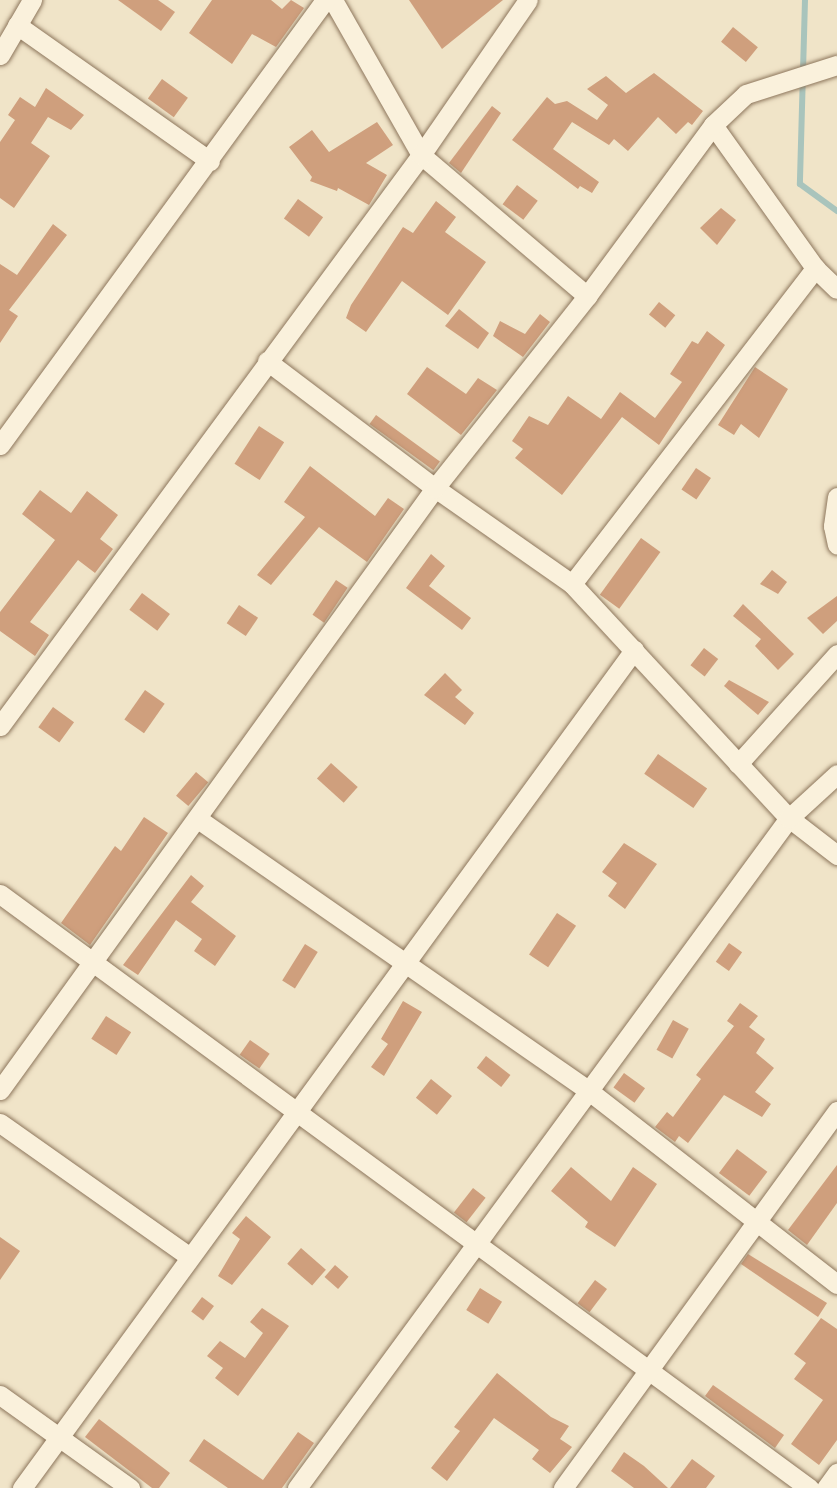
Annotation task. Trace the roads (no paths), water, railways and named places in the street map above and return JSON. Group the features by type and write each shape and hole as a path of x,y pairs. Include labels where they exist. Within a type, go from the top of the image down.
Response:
{"street":[{"path":"0,55 32,0"},
{"path":"0,445 210,161 324,0"},
{"path":"333,0 421,155 587,296"},
{"path":"3,717 421,155 528,0"},
{"path":"17,24 210,161"},
{"path":"0,1090 435,488 587,296 713,125 746,94 831,68"},
{"path":"713,125 815,268 837,289"},
{"path":"572,584 815,268"},
{"path":"267,361 435,488 572,584 789,818 837,855"},
{"path":"837,498 833,526 837,545"},
{"path":"22,1488 404,959 634,650"},
{"path":"738,764 837,654"},
{"path":"297,1488 789,818 837,774"},
{"path":"198,819 404,959 589,1091 754,1223 837,1284"},
{"path":"0,894 298,1109 475,1243 809,1488"},
{"path":"563,1488 837,1111"},
{"path":"0,1124 190,1256"},
{"path":"0,1395 130,1488"},
{"path":"826,1488 837,1473"}],"waterway":[{"path":"805,0 800,184 837,211"}]}
